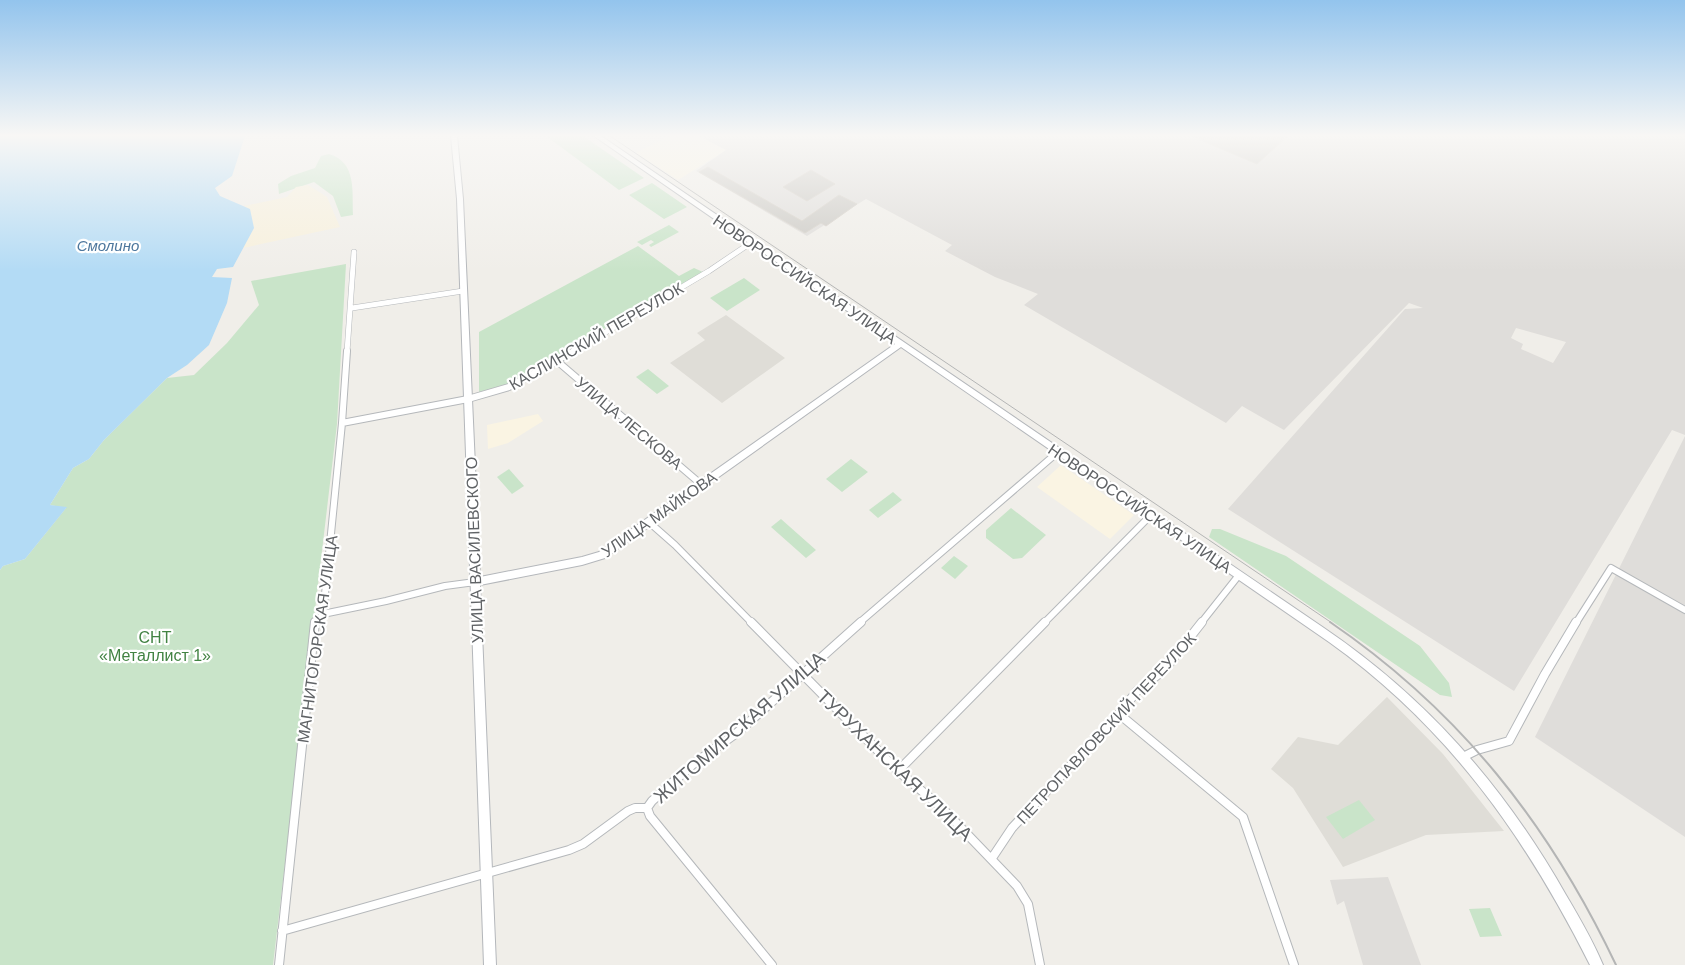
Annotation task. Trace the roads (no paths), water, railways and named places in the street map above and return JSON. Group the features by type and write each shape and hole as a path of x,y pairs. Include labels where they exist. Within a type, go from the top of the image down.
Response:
{"street":[{"name":"УЛИЦА ВАСИЛЕВСКОГО","path":"459,181 490,965"},
{"name":"НОВОРОССИЙСКАЯ УЛИЦА","path":"662,181 1367,664 1428,719 1463,757 1503,806 1539,857 1576,921 1597,965"},
{"name":"КАСЛИНСКИЙ ПЕРЕУЛОК","path":"342,422 468,399 509,386 557,361 707,272 752,242"},
{"name":"МАГНИТОГОРСКАЯ УЛИЦА","path":"279,965 315,622 323,614 352,308 354,252"},
{"path":"352,308 463,291"},
{"name":"УЛИЦА МАЙКОВА","path":"323,614 391,600 449,584 475,582 592,559 612,550 900,344"},
{"name":"УЛИЦА ЛЕСКОВА","path":"557,361 702,485"},
{"name":"ЖИТОМИРСКАЯ УЛИЦА","path":"282,932 569,850 584,844 628,810 646,808 692,765 738,732 802,674 1058,452"},
{"path":"898,770 1151,515"},
{"name":"ТУРУХАНСКАЯ УЛИЦА","path":"650,523 675,545 898,770 941,807 1017,886 1028,904 1039,965"},
{"path":"1463,757 1477,750 1509,741 1513,729 1522,717 1534,692 1611,568 1685,610"},
{"name":"ПЕТРОПАВЛОВСКИЙ ПЕРЕУЛОК","path":"992,858 1012,828 1137,691 1165,669 1186,645 1221,596 1239,575"},
{"path":"1118,714 1243,817 1294,965"},
{"path":"646,808 650,816 772,965"}],"water":[{"name":"Смолино","path":"0,181 225,181 215,188 220,196 250,209 254,228 233,267 217,269 212,277 232,278 227,303 209,345 187,365 167,378 104,440 89,459 73,468 50,505 67,507 25,559 3,566 0,570"}],"tram line":[{"path":"677,181 1332,623"},
{"path":"1330,622 1377,657 1420,693 1460,732 1497,774 1561,864 1590,913 1616,965"}],"park label":[{"name":"СНТ «Металлист 1»","path":"155,646"}]}
